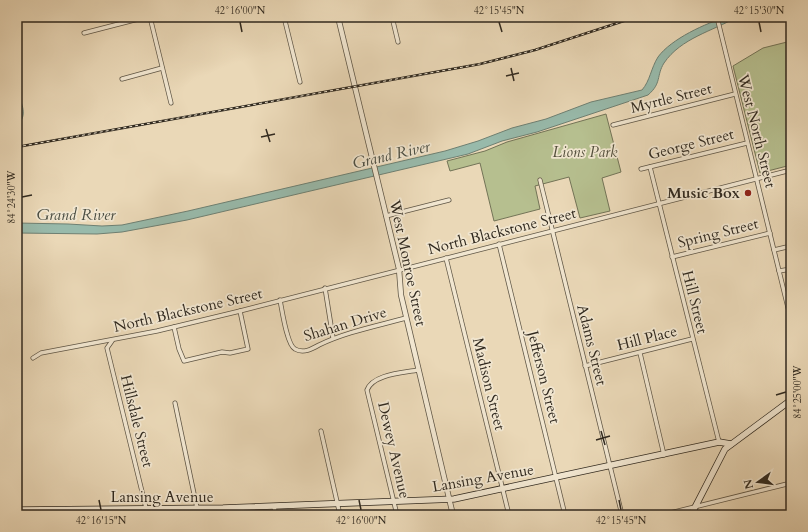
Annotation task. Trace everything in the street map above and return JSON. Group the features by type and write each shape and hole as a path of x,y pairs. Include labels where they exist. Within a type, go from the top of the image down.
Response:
{"main road":[{"path":"691,515 722,454 731,444 791,400"},
{"name":"Lansing Avenue","path":"17,510 96,512 146,508 274,507 449,499 664,455 719,442 731,444"}],"street":[{"path":"84,33 146,17"},
{"path":"150,17 171,103"},
{"path":"284,17 300,82"},
{"name":"West Monroe Street","path":"338,17 399,269 401,295 406,318 453,515"},
{"path":"392,17 398,42"},
{"name":"West North Street","path":"717,17 791,320"},
{"path":"122,79 162,68"},
{"name":"Myrtle Street","path":"613,125 735,94"},
{"name":"George Street","path":"641,169 747,143"},
{"name":"Hill Street","path":"650,167 719,442"},
{"name":"North Blackstone Street","path":"33,358 41,354 174,327 240,311 399,269 791,170"},
{"name":"Adams Street","path":"540,180 622,515"},
{"path":"386,216 449,200"},
{"name":"Spring Street","path":"672,257 770,233"},
{"name":"Jefferson Street","path":"499,244 565,515"},
{"path":"774,250 791,246"},
{"name":"Madison Street","path":"446,258 509,515"},
{"path":"779,272 791,269"},
{"path":"325,288 333,338"},
{"name":"Shahan Drive","path":"280,300 289,339 294,349 304,351 333,338 406,318"},
{"path":"174,327 179,349 184,361 222,352 230,353 248,349 240,311"},
{"name":"Hill Place","path":"585,366 692,339"},
{"name":"Hillsdale Street","path":"113,340 108,348 146,508"},
{"path":"640,353 664,455"},
{"name":"Dewey Avenue","path":"397,515 367,390 369,384 377,379 418,370"},
{"path":"175,403 198,508"},
{"path":"321,431 340,515"},
{"path":"662,515 791,483"},
{"path":"274,507 276,515"},
{"path":"165,508 166,515"},
{"path":"223,508 225,515"}],"green space":[{"path":"791,41 791,165 760,173 733,66 763,48"},
{"name":"Lions Park","path":"606,114 621,172 602,178 610,211 580,218 569,177 535,186 540,209 494,221 480,163 450,171 447,161 485,151 507,142"}],"shaded area":[{"name":"Grand River","path":"727,17 737,17 688,41 671,54 664,63 655,87 648,95 537,132 502,141 468,154 187,220 122,232 97,234 17,233 17,223 102,226 122,225 445,151 478,141 512,128 546,119 591,102 642,90 647,83 658,57 664,50 690,32 709,23"},
{"path":"17,93 21,101 23,114 22,118 17,124"}],"railway":[{"path":"17,147 480,64 535,50 636,17"}],"place":[{"name":"Music Box","path":"748,193"}]}
